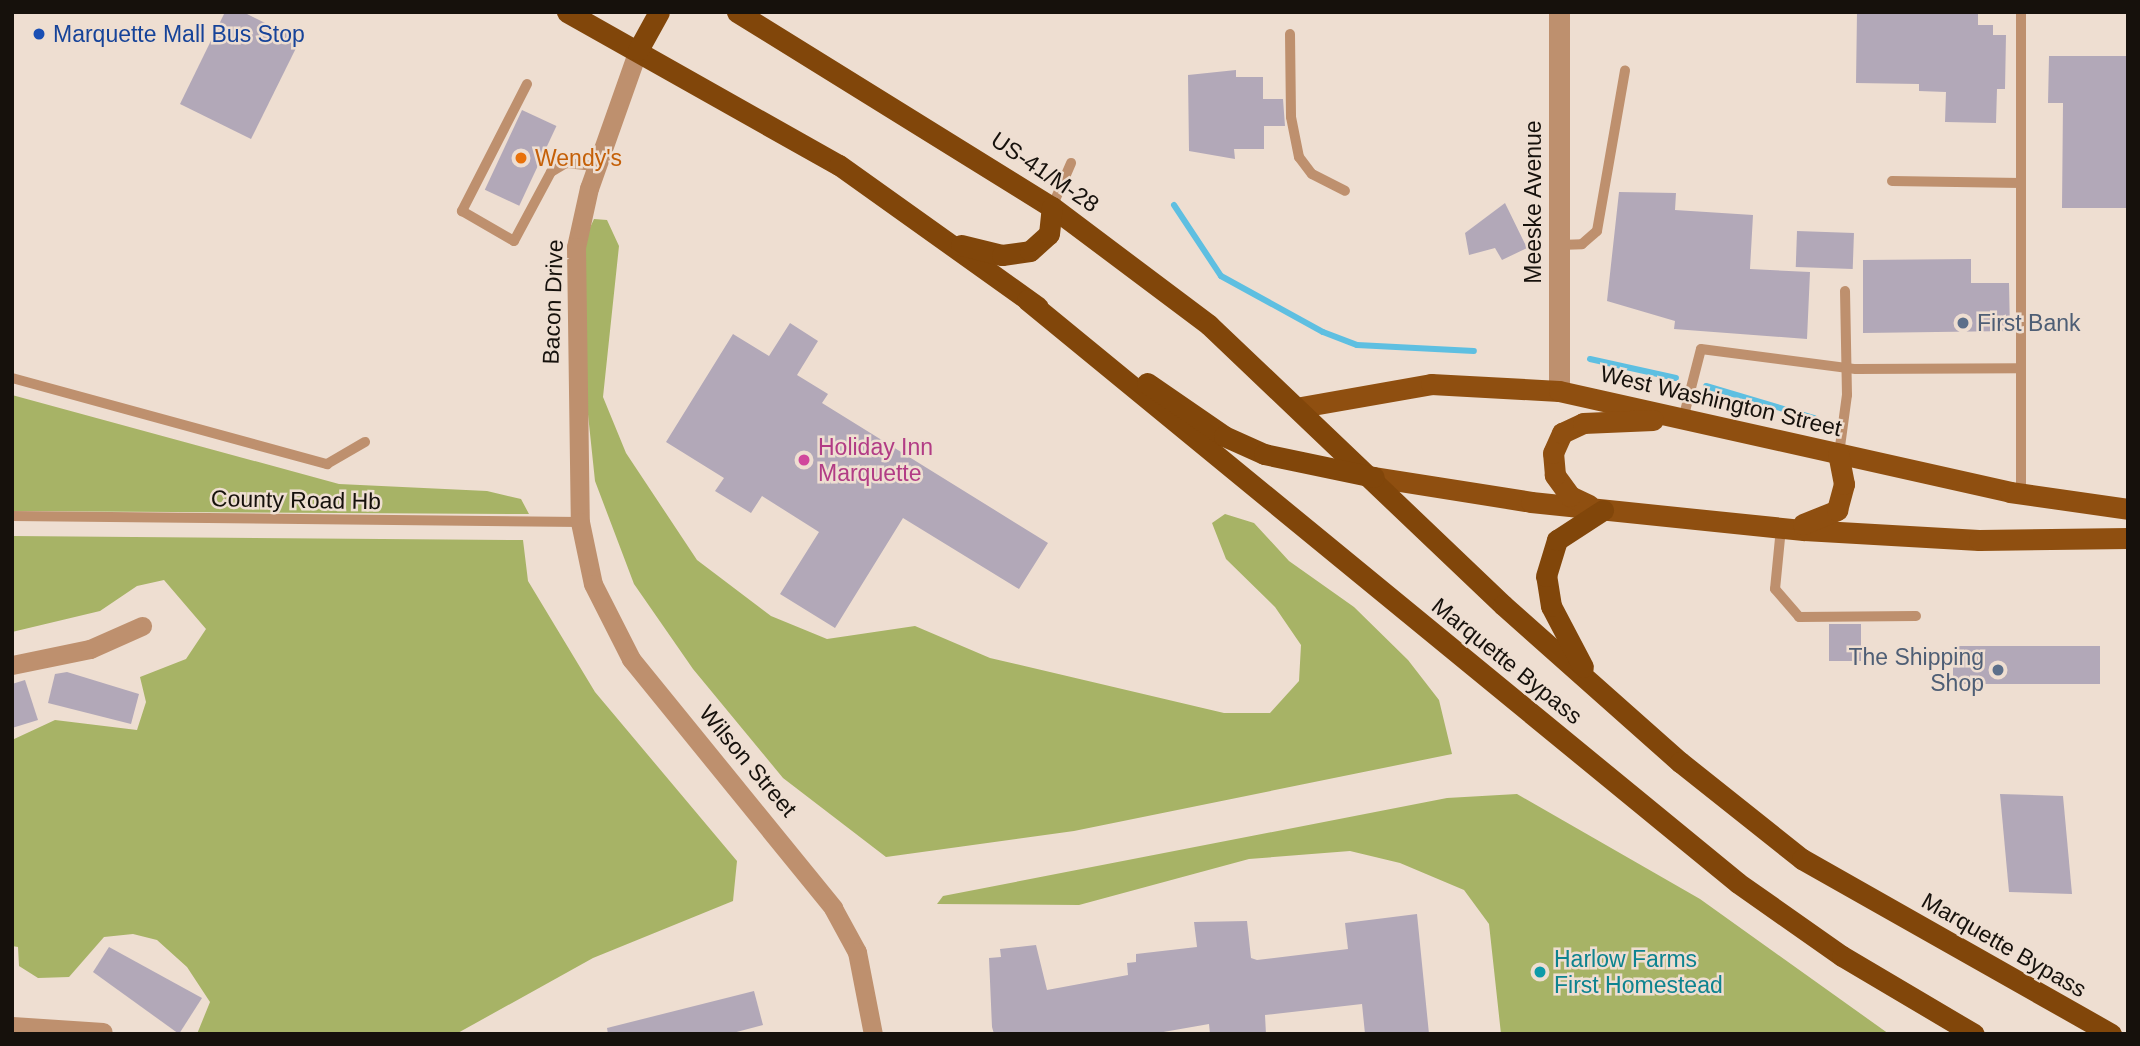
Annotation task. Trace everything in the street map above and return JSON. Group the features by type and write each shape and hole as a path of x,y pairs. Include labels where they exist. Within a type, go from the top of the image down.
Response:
{"highway":[{"path":"567,12 839,165 1027,300 1224,436 1264,454 1374,477"},
{"path":"638,50 659,12"},
{"name":"US-41/M-28","path":"737,12 1052,207 1209,325 1301,407"},
{"path":"945,241 1002,255 1030,251 1049,234 1052,207"},
{"name":"Marquette Bypass","path":"1027,300 1738,883 1842,956 1974,1034"},
{"name":"Marquette Bypass","path":"1301,407 1503,606 1802,859 2111,1034"},
{"path":"1591,681 1558,622 1546,576 1557,540 1603,510"}],"main road":[{"name":"West Washington Street","path":"1301,407 1431,384 1559,391 2021,494 2128,509"},
{"path":"1603,510 1560,486 1552,463 1562,433 1583,423 1683,419"},
{"path":"1780,528 1821,520 1837,510 1844,484 1839,454"},
{"path":"1374,477 1603,510 1780,528 1979,540 2128,538"}],"street":[{"name":"Meeske Avenue","path":"1559,12 1559,391"},
{"name":"Bacon Drive","path":"580,522 576,247 597,166 638,50"},
{"name":"Wilson Street","path":"580,522 593,584 631,659 833,908 858,952 873,1034"},
{"path":"12,664 90,649 142,626"},
{"path":"12,1026 103,1032"}],"lane":[{"path":"2021,12 2021,494"},
{"path":"1290,34 1291,117 1298,157 1312,174 1345,191"},
{"path":"1559,245 1582,244 1597,231 1625,70"},
{"path":"527,84 461,211 513,241 551,172 566,163 597,166"},
{"path":"1052,207 1071,163"},
{"path":"1892,181 2021,183"},
{"path":"1839,454 1845,291"},
{"path":"1683,419 1701,349 1844,367 2021,368"},
{"path":"12,378 327,464 365,442"},
{"name":"County Road Hb","path":"12,516 580,522"},
{"path":"1780,528 1775,589 1799,617 1916,616"}],"green space":[{"path":"594,219 607,220 619,246 603,397 626,453 697,560 771,616 827,639 915,626 990,658 1224,713 1270,713 1299,681 1301,645 1275,607 1226,559 1212,523 1225,514 1254,523 1289,561 1354,607 1408,660 1439,700 1452,754 1074,831 886,857 783,778 693,669 634,584 595,481 581,348 582,245"},
{"path":"12,395 339,484 487,491 521,499 529,514 12,511"},
{"path":"12,536 523,540 528,581 595,692 737,861 733,901 593,958 456,1034 197,1034 210,1002 187,967 157,940 133,934 104,937 69,977 38,978 19,966 18,947 12,946 12,740 55,720 137,730 146,702 140,677 186,659 206,629 164,580 137,586 100,611 12,632"},
{"path":"1517,794 1700,899 1889,1034 1501,1034 1489,924 1464,890 1400,863 1350,851 1249,859 1079,905 937,904 943,896 1447,798"}],"building":[{"path":"225,12 243,12 300,40 251,139 180,104"},
{"path":"1857,12 1978,12 1978,25 1993,25 1993,35 2006,35 2005,89 1997,89 1996,123 1945,122 1946,92 1919,91 1919,84 1856,83"},
{"path":"2049,56 2128,56 2128,208 2062,208 2063,103 2048,103"},
{"path":"1236,70 1236,77 1263,77 1263,99 1283,99 1285,126 1264,126 1264,149 1234,149 1235,159 1189,151 1188,75"},
{"name":"Wendy's","path":"522,110 556,126 519,206 485,190"},
{"path":"1619,192 1676,193 1675,210 1753,215 1750,269 1810,272 1807,339 1674,329 1675,321 1607,301"},
{"path":"1505,203 1527,248 1502,260 1495,248 1469,255 1465,233"},
{"path":"1797,231 1854,233 1853,269 1796,267"},
{"path":"1971,259 1971,283 2009,283 2010,331 1863,333 1863,260"},
{"name":"Holiday Inn Marquette","path":"790,323 818,341 797,375 828,394 822,403 1048,543 1019,589 903,518 835,628 780,594 819,532 762,496 751,513 715,491 724,478 666,442 733,334 769,356"},
{"path":"1829,624 1861,624 1861,661 1829,661"},
{"path":"1953,646 2100,646 2100,684 1953,684"},
{"path":"67,672 139,694 131,724 48,703 55,674"},
{"path":"25,680 38,720 12,728 12,684"},
{"path":"2000,794 2063,796 2072,894 2009,892"},
{"path":"1417,914 1429,1034 1365,1034 1362,1004 1265,1015 1266,1034 1210,1034 1209,1024 1152,1034 994,1034 992,1027 989,958 1001,957 1000,949 1036,945 1047,990 1128,975 1127,963 1136,962 1136,954 1197,947 1194,922 1247,921 1251,958 1257,960 1348,949 1345,923"},
{"path":"109,947 202,998 179,1034 93,972"},
{"path":"754,991 763,1025 729,1034 608,1034 607,1028"}],"waterway":[{"path":"1174,205 1221,276 1323,332 1357,345 1474,351"},
{"path":"1590,359 1676,378"},
{"path":"1706,386 1814,418"}],"place":[{"name":"Marquette Mall Bus Stop","path":"39,34"},
{"name":"Wendy's","path":"521,158"},
{"name":"First Bank","path":"1963,323"},
{"name":"Holiday Inn Marquette","path":"804,460"},
{"name":"The Shipping Shop","path":"1998,670"},
{"name":"Harlow Farms First Homestead","path":"1540,972"}]}
